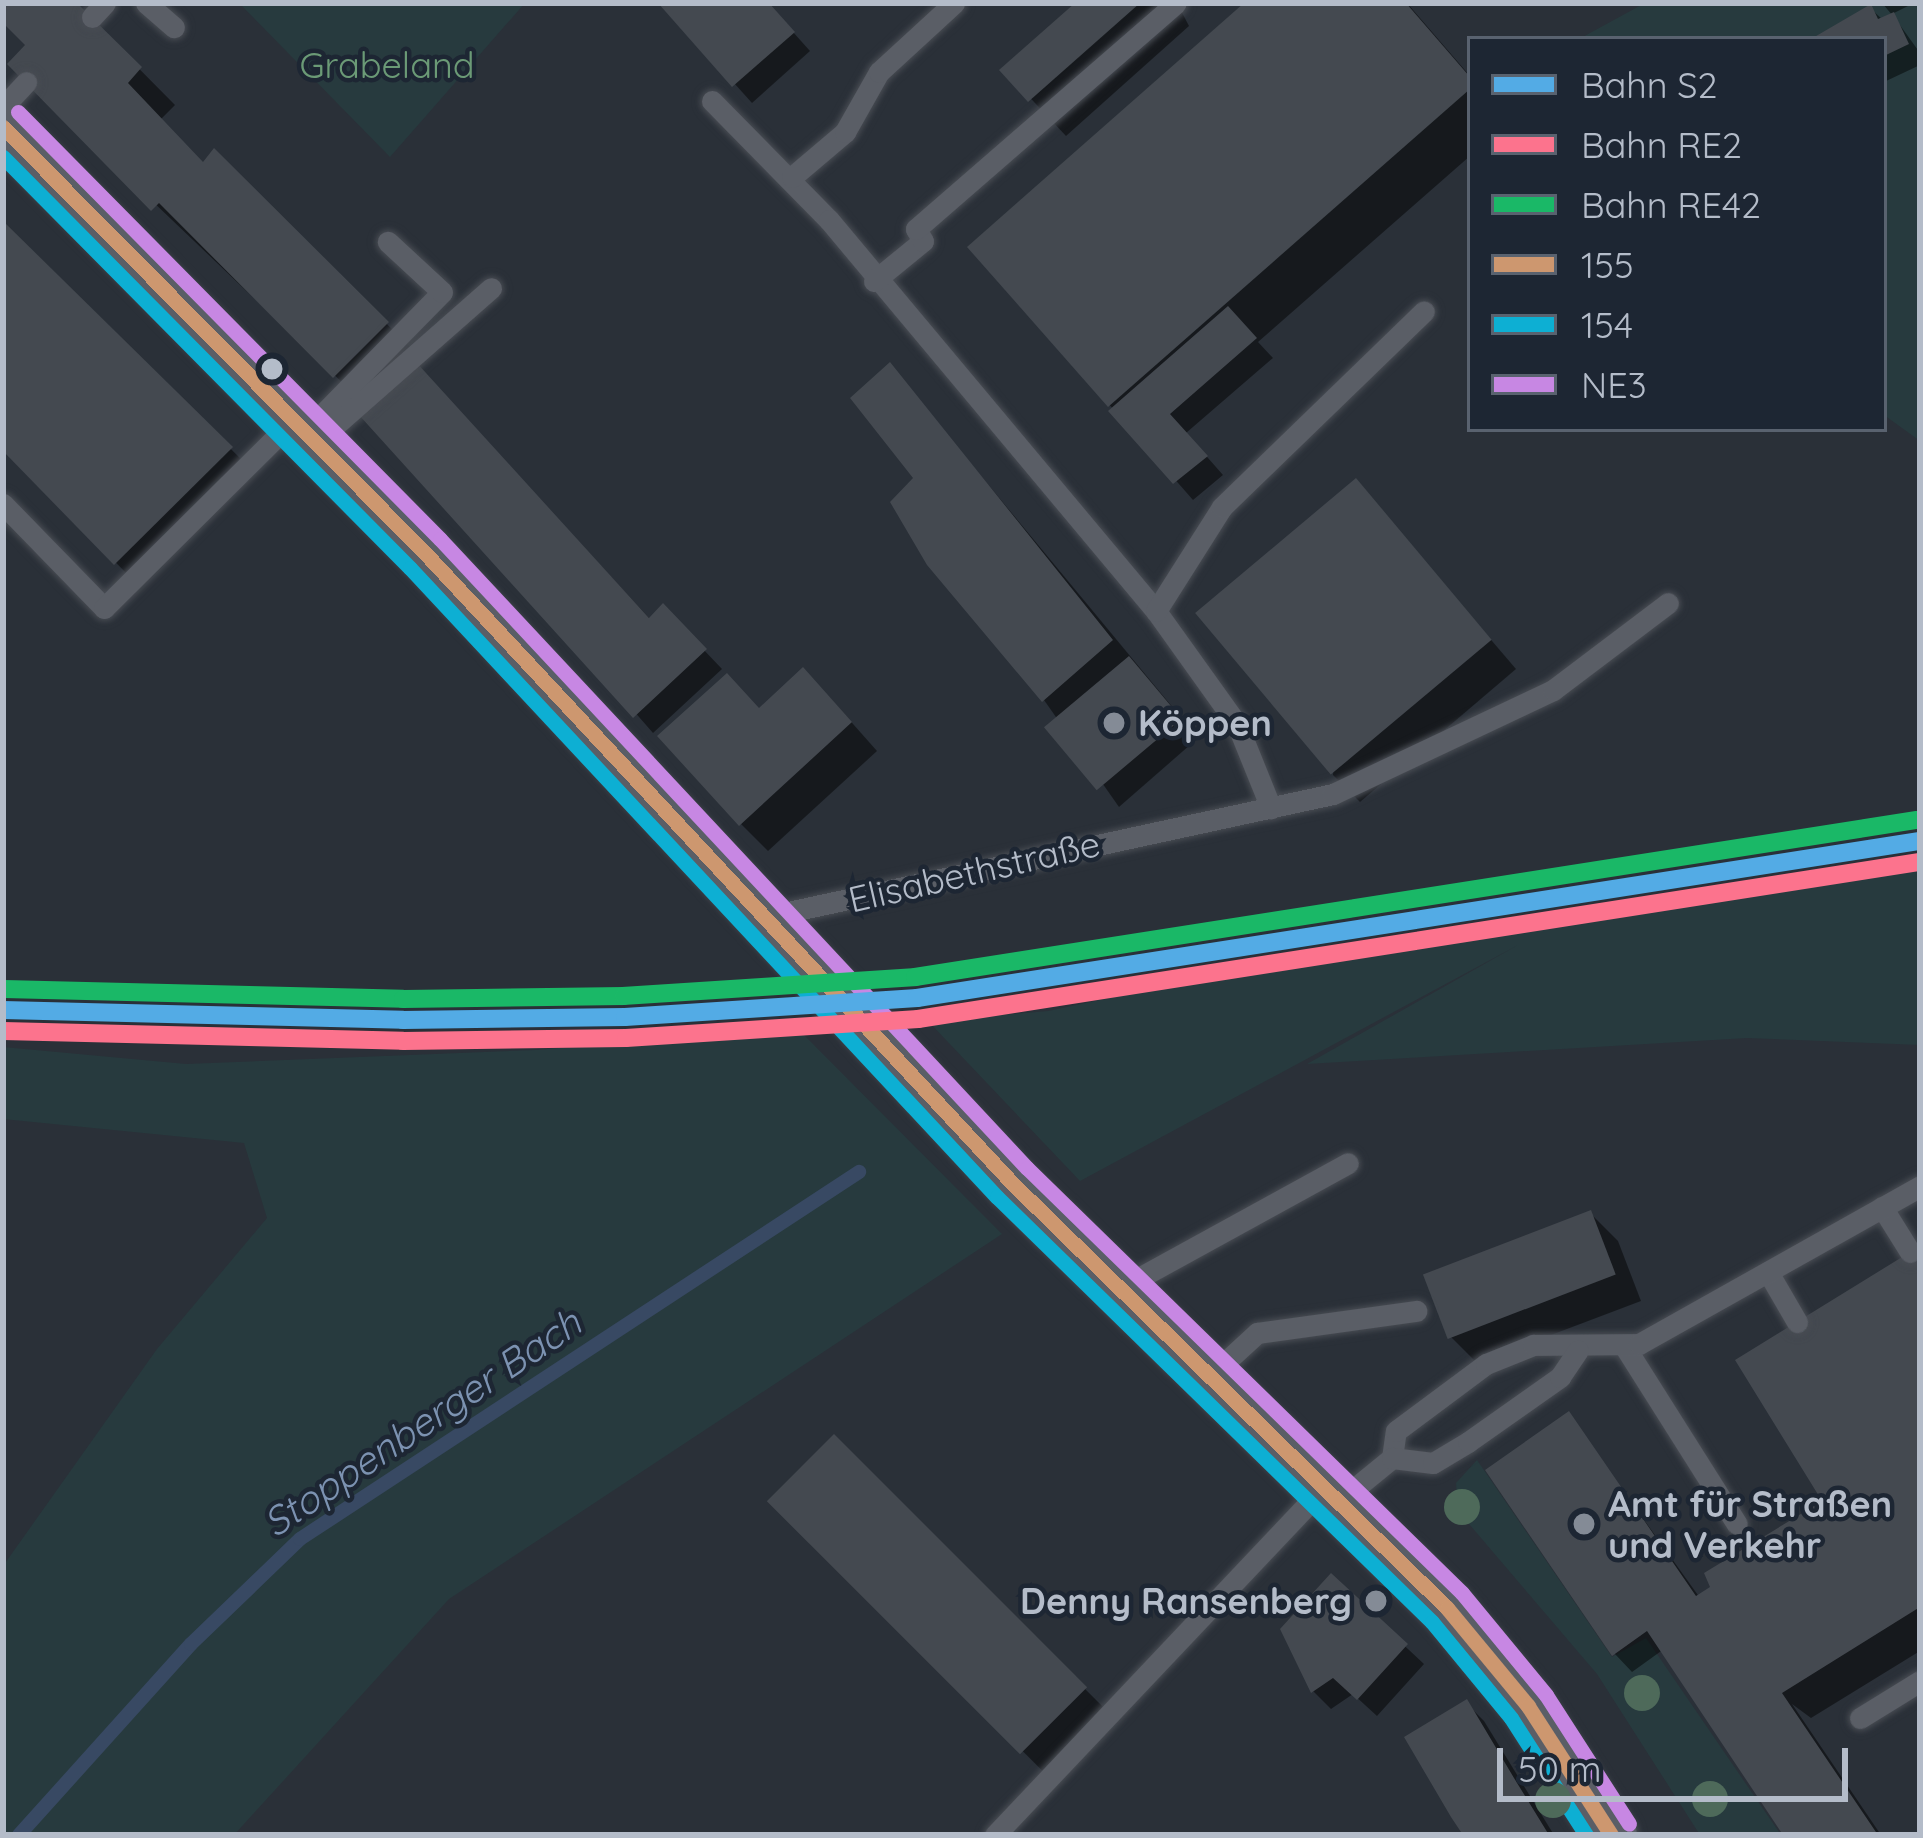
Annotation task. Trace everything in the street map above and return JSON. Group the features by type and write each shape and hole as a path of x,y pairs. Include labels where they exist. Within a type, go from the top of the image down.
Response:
{"street":[{"path":"3,127 304,431 1119,1289 1447,1608 1528,1706 1611,1835"}],"lane":[{"path":"146,3 174,27"},
{"path":"792,177 845,131 879,72 954,3"},
{"path":"874,281 923,241 916,229 1176,3"},
{"path":"3,107 26,82"},
{"path":"712,100 792,177 874,281 1156,611 1238,724 1271,808"},
{"path":"3,504 104,608 304,431 442,292 388,242"},
{"path":"304,431 491,288"},
{"path":"1156,611 1181,582 1222,506 1424,311"},
{"name":"Elisabethstraße","path":"764,918 1333,794 1553,690 1667,603"},
{"path":"1119,1289 1348,1163"},
{"path":"1392,1458 1396,1431 1486,1364 1533,1346 1625,1347 1920,1186"},
{"path":"1882,1208 1910,1252"},
{"path":"1768,1272 1797,1322"},
{"path":"1208,1378 1257,1333 1416,1311"},
{"path":"1625,1347 1737,1524"},
{"path":"995,1835 1331,1495 1392,1458 1433,1463 1560,1377 1577,1350"},
{"path":"1860,1718 1920,1681"}],"green space":[{"name":"Grabeland","path":"239,3 525,3 390,157"},
{"path":"1645,3 1920,3 1920,441 1887,417 1887,36 1584,36"},
{"path":"1920,861 1920,1045 1747,1038 1307,1064 1518,945 1080,1181 928,1021 1048,1011 1214,976"},
{"path":"796,1027 1002,1234 449,1599 234,1835 3,1835 3,1566 157,1349 267,1218 244,1143 3,1119 3,1047 186,1064 536,1050"},
{"path":"1477,1460 1612,1657 1646,1638 1781,1835 1700,1835 1597,1674 1458,1511 1456,1483"}],"building":[{"path":"3,3 77,3 142,67 128,83 203,162 214,148 389,322 333,378 159,203 151,211 7,64 25,45 3,23"},
{"path":"658,3 769,3 795,32 732,87"},
{"path":"1075,3 1140,3 1028,102 999,70"},
{"path":"1244,3 1406,3 1467,74 1467,92 1108,407 967,247"},
{"path":"1871,4 1878,19 1894,12 1909,44 1887,55 1887,36 1816,36"},
{"path":"3,221 233,447 114,565 3,451"},
{"path":"1228,306 1257,338 1170,414 1208,456 1173,484 1108,411"},
{"path":"416,362 649,618 663,603 707,649 633,718 359,415"},
{"path":"890,362 1113,640 1042,702 927,565 890,502 913,478 850,398"},
{"path":"1356,478 1492,640 1331,775 1195,613"},
{"name":"Köppen","path":"1129,656 1182,719 1097,790 1044,727"},
{"path":"803,667 852,722 739,826 657,736 727,673 759,708"},
{"path":"1591,1210 1616,1274 1448,1339 1423,1275"},
{"path":"1920,1246 1920,1607 1782,1693 1878,1835 1783,1835 1647,1631 1612,1656 1485,1470 1569,1411 1696,1596 1710,1587 1704,1573 1822,1501 1735,1360"},
{"path":"834,1434 1087,1687 1020,1754 767,1501"},
{"path":"1331,1573 1408,1644 1357,1700 1333,1678 1311,1693 1280,1629"},
{"path":"1467,1699 1549,1835 1463,1835 1451,1817 1404,1737"}],"waterway":[{"name":"Stoppenberger Bach","path":"19,1835 191,1644 300,1539 859,1172"}],"rail line":[{"name":"RE42","path":"4,989 403,999 624,996 915,977 1917,820"},
{"name":"S2","path":"3,1010 403,1020 625,1017 917,998 1920,841"},
{"name":"RE2","path":"3,1031 403,1041 626,1038 918,1019 1920,862"}],"transit line":[{"name":"NE3","path":"18,112 440,539 1027,1168 1462,1593 1546,1695 1629,1824"},
{"name":"155","path":"3,127 425,553 1012,1183 1447,1608 1528,1706 1611,1835"},
{"name":"154","path":"3,157 410,568 997,1197 1432,1622 1511,1718 1586,1835"}],"place":[{"name":"Köppen","path":"1114,723"},
{"name":"Amt für Straßen und Verkehr","path":"1584,1524"},
{"name":"Denny Ransenberg","path":"1376,1601"}]}
